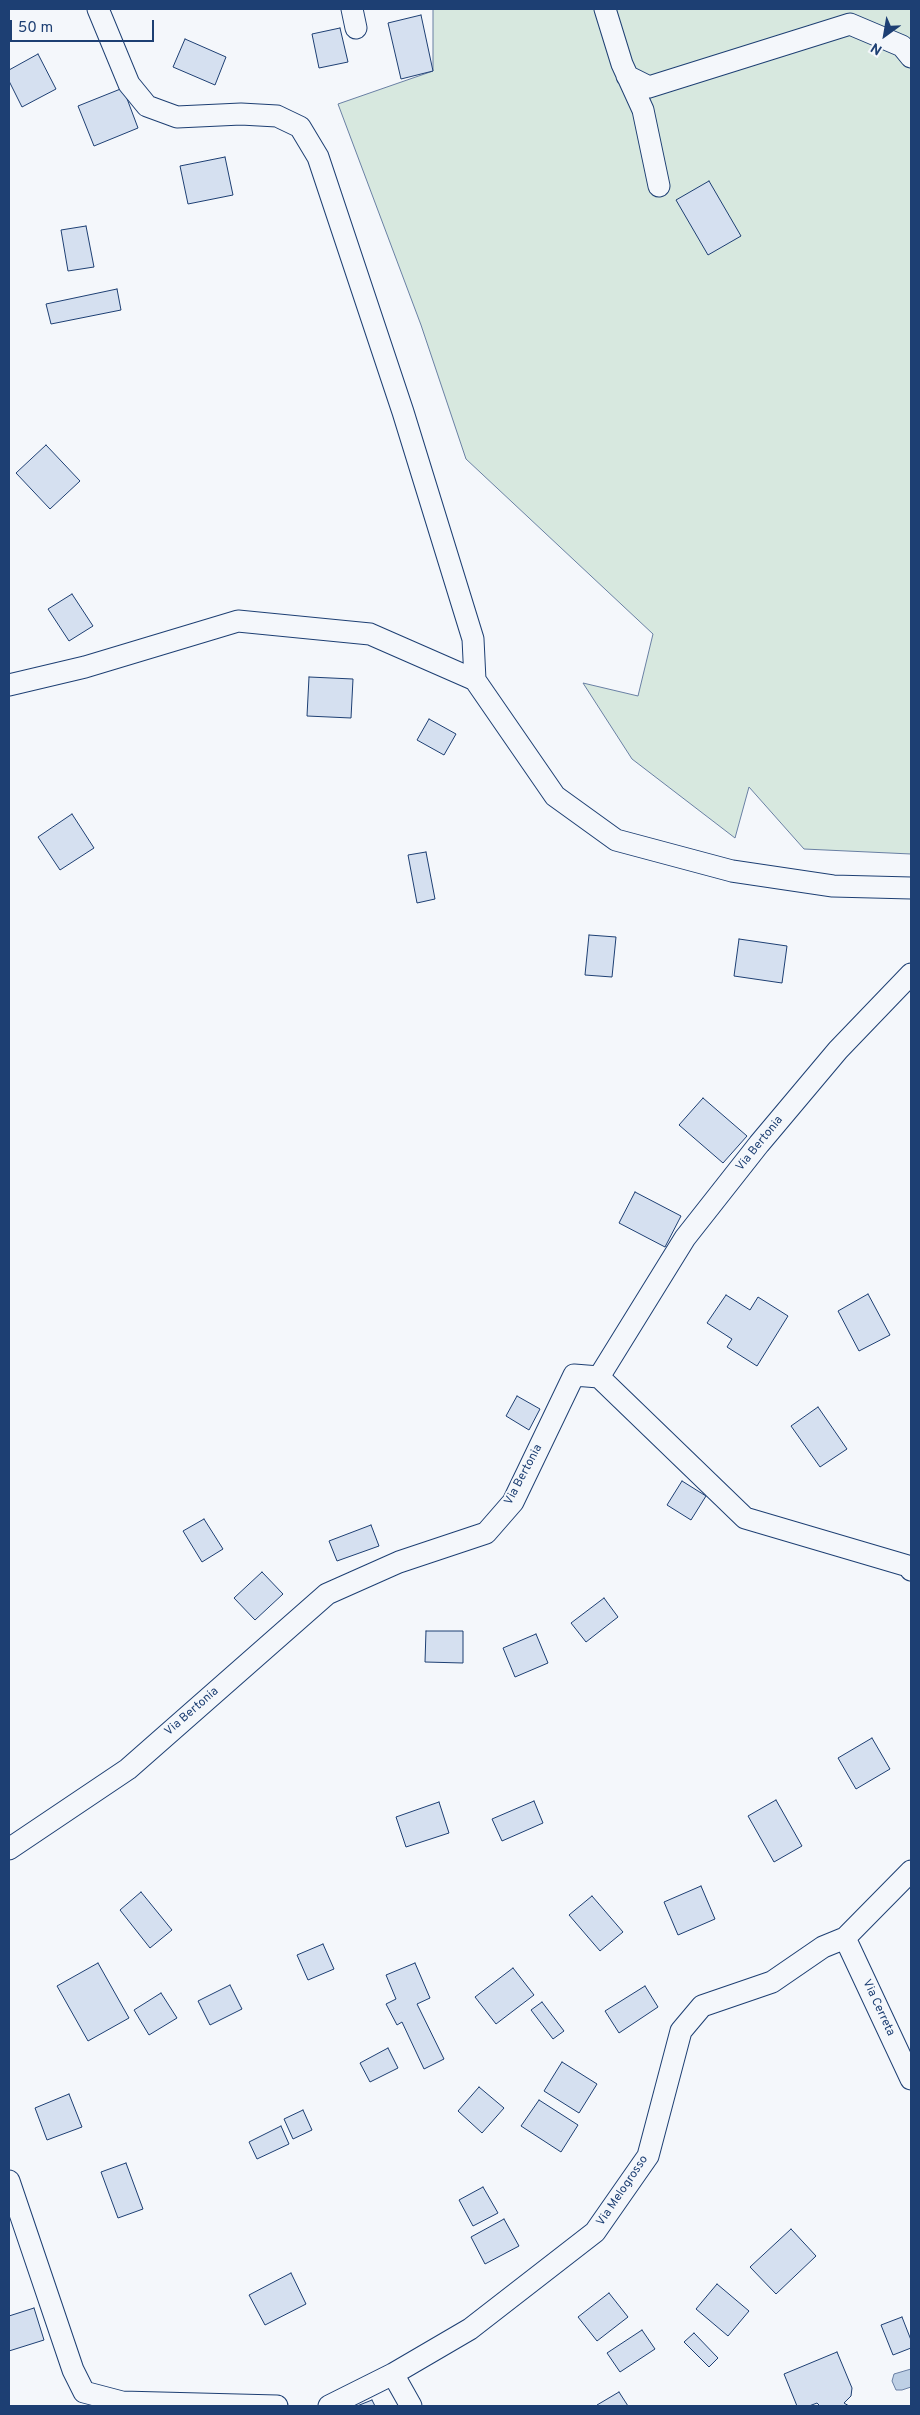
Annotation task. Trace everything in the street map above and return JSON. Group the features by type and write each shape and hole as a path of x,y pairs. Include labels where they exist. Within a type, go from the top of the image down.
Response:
{"street":[{"path":"98,9 129,84 147,106 177,117 241,114 277,116 300,127 318,157 403,412 473,639 474,680"},
{"path":"604,9 628,76 643,110 660,186"},
{"path":"628,76 649,87 850,24 902,46 911,57"},
{"path":"9,685 85,667 238,621 370,634 474,680 555,796 616,840 732,871 833,886 911,888"},
{"name":"Via Bertonia","path":"9,1849 128,1768 327,1594 399,1562 486,1533 513,1502 574,1375 599,1376 686,1238 759,1144 838,1050 911,974"},
{"path":"599,1376 745,1518 908,1566 911,1570"},
{"name":"Via Melogrosso","path":"329,2406 393,2374 470,2329 595,2232 648,2156 681,2031 702,2006 772,1982 824,1947 845,1938 911,1871"},
{"name":"Via Cerreta","path":"845,1938 911,2079"},
{"path":"9,2181 72,2370 84,2392 122,2402 277,2406"},
{"path":"393,2374 411,2406"}],"shaded area":[{"path":"433,9 911,9 911,854 804,849 749,787 735,838 632,759 583,683 638,696 653,634 466,459 421,325 338,104 433,71"}],"water":[{"path":"911,2369 911,2387 896,2390 892,2381 894,2374"}],"building":[{"path":"421,15 433,71 401,79 388,23"},
{"path":"340,28 348,62 319,68 312,34"},
{"path":"185,39 226,57 215,85 173,67"},
{"path":"38,54 56,89 22,107 9,81 9,70"},
{"path":"123,88 138,128 94,146 78,106"},
{"path":"225,157 233,195 188,204 180,166"},
{"path":"709,181 741,236 708,255 676,200"},
{"path":"86,226 94,267 68,271 61,230"},
{"path":"117,289 121,310 51,324 46,304"},
{"path":"46,445 80,481 50,509 16,473"},
{"path":"72,594 93,626 69,641 48,609"},
{"path":"309,677 353,679 351,718 307,716"},
{"path":"429,719 456,734 444,755 417,740"},
{"path":"72,814 94,848 60,870 38,837"},
{"path":"426,852 435,899 417,903 408,855"},
{"path":"589,935 616,937 612,977 585,975"},
{"path":"739,939 787,946 782,983 734,976"},
{"path":"703,1098 747,1136 723,1163 679,1125"},
{"path":"635,1192 681,1216 665,1247 619,1223"},
{"path":"868,1294 890,1335 859,1351 838,1311"},
{"path":"726,1295 750,1310 758,1297 788,1316 757,1366 727,1347 732,1339 707,1323"},
{"path":"517,1396 540,1409 529,1430 506,1416"},
{"path":"818,1407 847,1449 820,1467 791,1426"},
{"path":"682,1481 706,1496 691,1520 667,1505"},
{"path":"204,1519 223,1549 202,1562 183,1531"},
{"path":"371,1525 379,1546 337,1561 329,1541"},
{"path":"262,1572 283,1594 255,1620 234,1598"},
{"path":"604,1598 618,1617 586,1642 571,1623"},
{"path":"426,1631 463,1631 463,1663 425,1662"},
{"path":"536,1634 548,1663 515,1677 503,1648"},
{"path":"872,1738 890,1769 856,1789 838,1758"},
{"path":"776,1800 802,1846 774,1862 748,1816"},
{"path":"534,1801 543,1823 502,1841 492,1819"},
{"path":"439,1802 449,1833 406,1847 396,1817"},
{"path":"701,1886 715,1919 678,1935 664,1902"},
{"path":"141,1892 172,1930 150,1948 120,1910"},
{"path":"592,1896 623,1932 600,1951 569,1915"},
{"path":"323,1944 334,1969 308,1980 297,1955"},
{"path":"98,1963 129,2018 88,2041 57,1986"},
{"path":"415,1963 430,1998 417,2004 444,2059 424,2069 402,2022 397,2025 386,2004 396,1999 386,1975"},
{"path":"513,1968 534,1995 496,2024 475,1997"},
{"path":"230,1985 242,2009 210,2025 198,2001"},
{"path":"645,1986 658,2007 619,2033 605,2011"},
{"path":"161,1993 177,2018 149,2035 134,2010"},
{"path":"542,2002 564,2031 553,2039 531,2010"},
{"path":"388,2048 398,2068 370,2082 360,2063"},
{"path":"562,2062 597,2084 579,2113 544,2091"},
{"path":"479,2087 504,2108 482,2133 458,2111"},
{"path":"69,2094 82,2127 47,2140 35,2108"},
{"path":"539,2100 578,2125 561,2152 521,2126"},
{"path":"303,2110 312,2130 293,2139 284,2119"},
{"path":"281,2126 289,2144 257,2159 249,2142"},
{"path":"126,2163 143,2209 118,2218 101,2172"},
{"path":"483,2187 498,2213 473,2226 459,2200"},
{"path":"504,2219 519,2246 485,2264 471,2237"},
{"path":"791,2229 816,2256 776,2294 750,2267"},
{"path":"291,2273 306,2304 265,2325 249,2295"},
{"path":"717,2284 749,2311 728,2336 696,2309"},
{"path":"609,2293 628,2317 597,2341 578,2317"},
{"path":"34,2308 44,2340 9,2351 9,2316"},
{"path":"902,2317 911,2340 911,2348 893,2355 881,2325"},
{"path":"642,2330 655,2349 620,2372 607,2353"},
{"path":"694,2333 718,2358 709,2367 684,2342"},
{"path":"837,2352 852,2388 851,2396 844,2403 849,2406 820,2406 817,2403 809,2406 797,2406 784,2374"},
{"path":"619,2392 628,2406 597,2405"},
{"path":"372,2400 375,2406 357,2406"}]}
